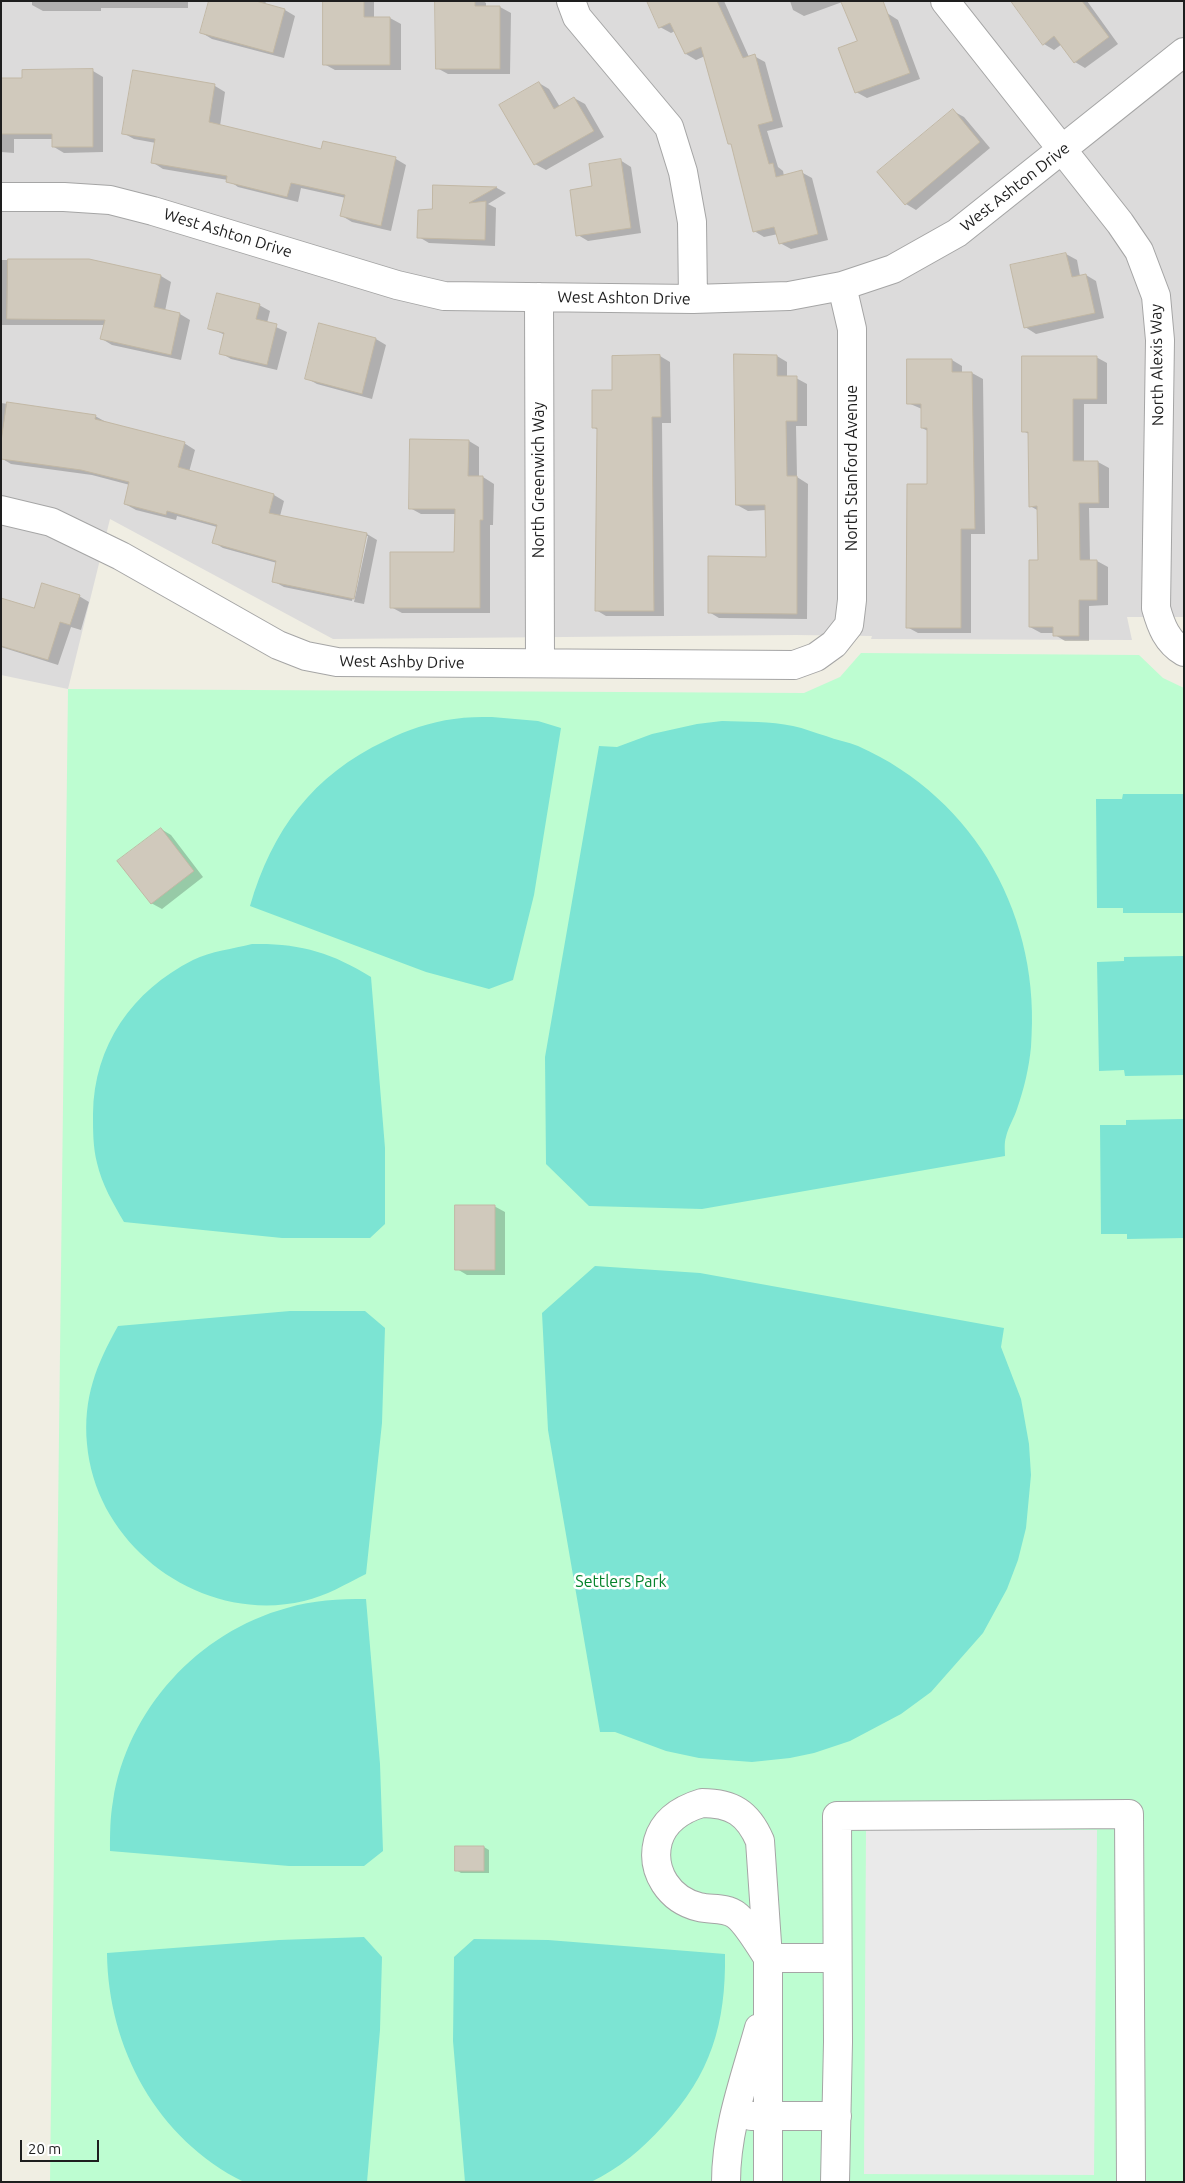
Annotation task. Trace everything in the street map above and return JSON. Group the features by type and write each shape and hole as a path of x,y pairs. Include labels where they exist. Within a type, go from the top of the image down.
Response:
{"street":[{"path":"571,1 577,16 669,128 683,172 692,222 693,299"},
{"name":"North Alexis Way","path":"945,1 1116,217 1139,251 1156,296 1160,340 1156,608 1162,628 1178,648"},
{"name":"West Ashton Drive","path":"1,198 64,197 110,200 397,285 444,296 693,299 789,296 842,286 893,269 957,233 1184,52"},
{"name":"North Stanford Avenue","path":"833,646 849,626 852,600 852,329 842,286"},
{"name":"North Greenwich Way","path":"539,298 540,663"},
{"name":"West Ashby Drive","path":"1,510 51,522 121,556 278,645 306,656 337,662 794,665 816,657 833,646"},
{"path":"768,1958 736,1914 717,1908 702,1908 687,1904 675,1896 664,1884 658,1871 656,1856 658,1841 664,1827 687,1807 702,1803 724,1805 744,1816 754,1827 760,1841 763,1856 768,1958 768,2182"},
{"path":"835,2182 838,1958 837,1816 1129,1814 1131,2182"},
{"path":"768,1958 838,1958"},
{"path":"726,2182 726,2153 734,2116 768,1995"},
{"path":"734,2116 837,2116"}],"shaded area":[{"path":"1,1 1184,1 1184,617 1127,617 1132,640 871,639 872,636 796,635 333,639 110,519 68,689 1,675"},
{"path":"866,1829 1097,1830 1094,2175 864,2174"}],"green space":[{"name":"Settlers Park","path":"861,653 1139,655 1163,678 1184,688 1184,2182 50,2182 68,689 804,693 840,677"},
{"path":"492,717 538,721 561,728 534,895 513,980 489,989 426,972 250,906 259,878 283,829 316,788 337,770 385,741 419,727 454,719"},
{"path":"722,721 784,724 858,746 900,769 937,797 968,831 993,868 1012,909 1025,953 1032,999 1029,1063 1020,1101 1005,1139 1005,1156 702,1209 589,1206 546,1164 545,1057 599,746 617,747 652,734 697,724"},
{"path":"1123,794 1184,794 1184,913 1123,913 1123,908 1097,908 1096,799 1122,799"},
{"path":"252,944 300,947 328,955 371,977 385,1148 385,1224 370,1238 282,1238 124,1222 108,1194 96,1157 93,1114 95,1089 100,1065 120,1023 152,987 171,973 200,957"},
{"path":"1184,956 1184,1075 1125,1076 1124,1070 1099,1071 1097,962 1124,961 1124,957"},
{"path":"1184,1119 1184,1238 1127,1239 1127,1234 1101,1234 1100,1125 1126,1125 1126,1120"},
{"path":"595,1266 700,1273 1004,1328 1001,1347 1021,1399 1029,1444 1031,1475 1026,1528 1018,1560 1007,1589 983,1633 931,1692 901,1714 850,1741 814,1753 790,1758 752,1762 699,1758 666,1751 615,1732 600,1732 548,1430 542,1313"},
{"path":"290,1311 365,1311 385,1328 382,1423 366,1574 328,1593 304,1601 266,1605 229,1601 193,1589 161,1570 133,1546 110,1516 95,1482 87,1444 86,1427 89,1397 97,1368 118,1326"},
{"path":"366,1599 380,1764 383,1851 364,1866 289,1866 110,1851 112,1807 121,1768 134,1736 151,1706 172,1679 224,1635 255,1619 307,1603"},
{"path":"364,1937 382,1957 380,2030 367,2182 244,2182 213,2164 186,2141 163,2116 143,2087 128,2056 117,2023 110,1988 107,1953 279,1940"},
{"path":"474,1939 548,1940 725,1954 725,1979 718,2025 704,2067 693,2087 679,2107 647,2142 602,2177 591,2182 465,2182 453,2041 454,1957"}],"building":[{"path":"209,1 256,1 285,9 273,53 200,33"},
{"path":"323,1 364,1 364,17 390,17 390,65 323,65"},
{"path":"435,1 475,1 475,6 500,6 500,69 436,69"},
{"path":"647,1 717,1 743,58 755,54 773,121 758,125 769,164 773,163 776,177 802,170 818,234 779,244 774,227 753,232 731,144 728,144 701,47 685,54 670,23 659,28"},
{"path":"841,1 883,1 910,73 855,93 838,48 857,41"},
{"path":"1011,1 1082,1 1109,37 1074,63 1054,36 1043,45"},
{"path":"93,69 93,147 52,147 52,134 1,134 1,78 22,78 22,70"},
{"path":"133,70 215,84 209,122 321,149 323,141 396,157 381,226 340,216 345,195 291,183 287,197 226,182 227,176 151,163 155,139 122,134"},
{"path":"539,82 554,109 574,97 594,131 534,165 499,105"},
{"path":"953,109 980,142 905,205 877,172"},
{"path":"621,159 631,228 576,236 570,190 592,186 589,164"},
{"path":"433,185 497,187 469,203 486,201 485,240 417,238 418,210 432,209"},
{"path":"1066,253 1072,277 1086,274 1095,313 1024,328 1010,265"},
{"path":"8,259 89,259 161,275 154,307 180,313 171,355 100,339 105,320 7,319"},
{"path":"217,293 260,304 256,319 277,324 267,365 219,354 224,333 208,329"},
{"path":"319,323 376,338 362,394 305,379"},
{"path":"734,354 777,355 777,376 797,376 797,421 786,421 787,476 797,476 797,614 708,613 708,556 766,557 765,505 736,505"},
{"path":"660,355 661,417 652,417 654,611 595,611 597,428 592,428 592,390 612,390 612,356"},
{"path":"1022,356 1097,356 1097,399 1073,399 1073,461 1098,461 1099,503 1079,503 1080,560 1097,560 1097,600 1079,600 1079,636 1053,636 1053,627 1029,627 1029,560 1038,560 1037,506 1029,507 1028,432 1022,432"},
{"path":"907,359 952,359 952,372 972,372 975,529 961,529 961,628 906,628 907,484 927,484 927,428 921,428 921,404 907,404"},
{"path":"7,402 96,415 95,419 185,442 178,467 274,494 269,513 367,533 354,599 272,582 276,561 212,543 217,525 167,511 166,515 124,504 129,482 81,470 1,459 1,442"},
{"path":"410,439 469,440 468,476 483,476 483,520 480,520 480,608 390,608 390,552 454,552 455,509 409,509"},
{"path":"42,583 80,595 70,625 60,622 48,660 1,646 1,598 34,608"},
{"path":"161,828 194,871 151,904 117,861"},
{"path":"455,1205 495,1205 495,1270 455,1270"},
{"path":"455,1846 484,1846 484,1871 455,1871"}]}
